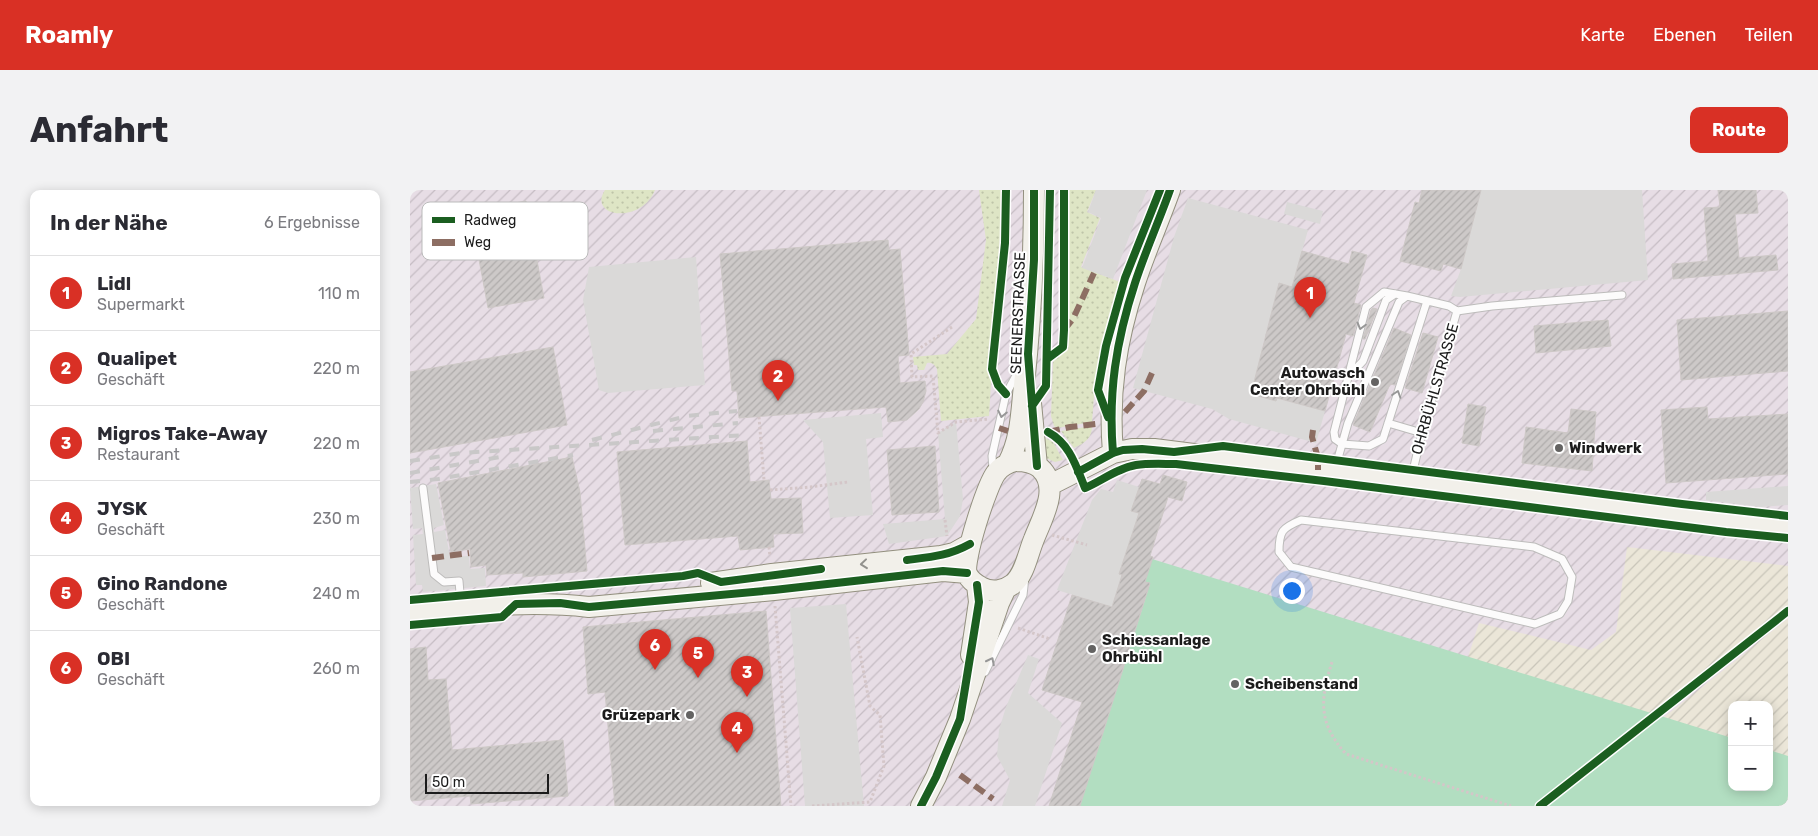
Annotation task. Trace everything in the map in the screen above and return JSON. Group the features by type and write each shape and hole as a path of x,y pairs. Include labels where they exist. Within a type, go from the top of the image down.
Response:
{"street":[{"name":"SEENERSTRASSE","path":"960,719 979,602 966,558 996,473 1008,463 1016,448 1028,354 1034,260 1034,190"},
{"path":"1113,454 1110,421 1111,403 1113,375 1121,329 1135,282 1170,190"},
{"name":"SEENERSTRASSE","path":"921,806 936,777 960,719 999,603 1006,588 1018,578 1048,500 1050,485 1037,466 1028,354"},
{"path":"1050,485 1113,454 1132,449 1154,449 1773,527 1788,527"},
{"path":"1008,463 1023,461 1037,466"},
{"path":"560,604 587,596 701,585 772,574 941,556 954,553 970,544"},
{"path":"410,612 516,604 560,604 589,607 774,590 942,571 972,579 984,589 1006,588"}],"lane":[{"path":"1427,301 1383,439 1369,446 1342,444 1335,439 1334,432 1366,307 1384,292 1407,296 1449,306 1457,311"},
{"path":"1348,378 1363,361 1386,300 1395,294"},
{"name":"OHRBÜHLSTRASSE","path":"1411,482 1422,433 1457,311 1492,306 1622,295"},
{"path":"1334,472 1348,423 1388,326 1399,302 1407,296"},
{"name":"SEENERSTRASSE","path":"993,480 992,456 1006,394 1028,354"},
{"path":"1388,423 1422,433"},
{"path":"423,488 434,574 444,582 459,581 461,608"},
{"path":"1302,520 1534,547 1562,559 1572,577 1568,601 1560,614 1535,624 1291,567 1279,552 1279,536 1286,527 1302,520"},
{"name":"SEENERSTRASSE","path":"960,719 1023,595 1025,561"}],"path":[{"path":"952,327 911,354 912,377 933,376 938,433 956,422 992,419"},
{"path":"759,417 764,480"},
{"path":"770,490 848,482"},
{"path":"946,520 949,541"},
{"path":"1052,535 1087,545"},
{"path":"775,600 791,806"},
{"path":"1540,806 1788,611"},
{"path":"1018,628 1050,639"},
{"path":"812,806 870,802 884,766 880,716 870,706 857,637"},
{"path":"1332,662 1322,700 1325,717 1338,745 1346,754 1511,806"}],"shaded area":[{"path":"410,190 1788,190 1788,806 410,806"},
{"path":"1096,190 1147,190 1113,279 1082,268 1101,218 1088,212"},
{"path":"1481,190 1642,190 1648,280 1460,297 1451,296 1461,269"},
{"path":"1188,198 1308,230 1292,287 1279,284 1262,348 1275,352 1261,394 1325,411 1316,443 1229,419 1212,409 1133,388 1174,237"},
{"path":"1287,202 1323,211 1320,224 1284,214"},
{"path":"696,257 705,385 608,393 599,390 583,300 589,267"},
{"path":"881,413 883,437 866,439 873,515 830,518 823,442 803,420"},
{"path":"956,422 963,499 960,516 947,536 889,544 883,524 945,519 938,433"},
{"path":"1117,480 1139,487 1131,511 1139,513 1112,607 1057,590 1092,500 1101,489 1113,492"},
{"path":"436,484 444,525 434,528 434,532 445,530 450,557 469,556 470,569 485,568 486,586 423,592 422,585 416,585 413,535 423,534 422,528 413,529 410,488"},
{"path":"1788,486 1788,505 1761,507 1706,500 1706,492"},
{"path":"1627,547 1788,566 1788,605 1541,800 1448,719 1479,623 1591,650 1616,632"},
{"path":"846,604 864,806 805,806 790,608"},
{"path":"1788,618 1788,806 1552,806 1745,653"},
{"path":"1028,655 1039,659 1028,693 1062,723 1035,806 1002,806 1010,780 997,756 999,730 1006,707"}],"green space":[{"path":"605,190 655,190 648,201 639,209 618,213 609,211 603,206 601,199"},
{"path":"979,190 1003,190 989,416 941,421 937,369 933,364 927,363 924,370 918,370 917,365 914,365 913,357 947,354 976,319 986,240"},
{"path":"1065,190 1096,190 1087,212 1100,218 1081,267 1120,282 1095,383 1092,422 1057,428 1054,426 1051,416 1053,362 1065,349 1068,338"},
{"path":"1092,426 1091,434 1087,440 1074,448 1061,431"},
{"path":"1043,437 1053,442 1063,460 1055,462 1046,458"},
{"path":"1152,559 1728,737 1728,791 1773,791 1773,751 1788,756 1788,806 1080,806 1150,584 1145,582"}],"building":[{"path":"1422,190 1481,190 1461,269 1443,264 1441,271 1400,261 1415,202 1419,203"},
{"path":"1718,190 1756,190 1758,213 1735,214 1739,258 1776,255 1778,270 1673,279 1672,264 1708,261 1704,208 1720,207"},
{"path":"888,240 889,250 900,249 909,355 898,356 900,383 925,381 926,391 919,409 907,420 888,422 886,407 739,418 737,391 732,391 720,254"},
{"path":"1302,251 1349,264 1352,251 1367,255 1354,303 1361,305 1353,336 1346,334 1325,411 1277,398 1276,401 1251,394 1279,283 1292,287"},
{"path":"479,260 537,260 544,298 488,308"},
{"path":"1373,308 1377,309 1365,339 1363,339 1371,310"},
{"path":"1788,311 1788,371 1681,380 1677,320"},
{"path":"1608,320 1611,346 1536,353 1534,326"},
{"path":"1394,328 1411,335 1395,385 1390,384 1370,432 1353,425"},
{"path":"1423,333 1438,337 1422,393 1405,388"},
{"path":"553,347 567,425 410,453 410,372"},
{"path":"1468,404 1486,407 1479,446 1462,443"},
{"path":"1707,407 1708,419 1788,414 1788,474 1666,483 1661,410"},
{"name":"Windwerk","path":"1571,409 1596,412 1592,471 1522,463 1526,427 1568,433"},
{"path":"747,441 750,482 769,480 771,499 801,498 803,533 773,534 774,547 740,550 738,536 625,545 617,452"},
{"path":"935,446 939,512 892,515 887,450"},
{"path":"572,457 580,492 587,571 523,577 523,573 487,575 486,565 471,567 470,549 451,552 438,483"},
{"name":"Schiessanlage Ohrbühl","path":"1163,475 1187,482 1182,501 1168,497 1150,556 1153,557 1145,582 1150,583 1080,806 1049,806 1082,702 1042,690 1072,595 1112,607 1122,575 1119,574 1139,513 1131,511 1142,479 1160,484"},
{"name":"Grüzepark","path":"766,611 781,806 615,806 605,692 588,694 583,627"},
{"path":"426,647 428,680 446,679 452,750 563,740 568,796 471,804 470,796 410,801 410,649"}],"railway":[{"path":"592,440 687,416 737,411"},
{"path":"653,431 738,423"},
{"path":"410,461 461,453 746,435"},
{"path":"410,482 438,479 573,455"},
{"path":"410,473 506,456"}],"marked path":[{"path":"1064,330 1073,319 1094,273"},
{"path":"1125,412 1144,391 1152,373"},
{"path":"1048,432 1096,424"},
{"path":"999,428 1008,431"},
{"path":"1313,430 1312,437 1318,458 1318,470"},
{"path":"432,558 469,553"},
{"path":"960,775 993,799"}],"cycle path":[{"path":"1006,190 1005,243 992,369 998,385 1006,394"},
{"path":"1034,190 1034,260 1028,354 1037,466"},
{"path":"1032,406 1046,386 1050,190"},
{"path":"1047,359 1063,347 1064,190"},
{"path":"1108,417 1098,390 1106,346 1125,278 1160,190"},
{"path":"1113,453 1112,409 1118,346 1128,304 1170,190"},
{"path":"1048,432 1056,437 1067,449 1085,488 1116,472 1136,465 1176,464 1788,538"},
{"path":"1078,472 1113,453 1123,450 1142,449 1174,452 1223,446 1788,516"},
{"path":"907,560 947,554 970,544"},
{"path":"410,600 683,576 698,573 721,582 821,569"},
{"path":"410,625 502,617 516,604 560,603 589,607 774,590 943,571 967,573"},
{"path":"921,806 936,777 960,719 979,602 977,585"},
{"path":"1540,806 1788,611"}],"place":[{"name":"Lidl","path":"1310,318"},
{"name":"Autowasch Center Ohrbühl","path":"1375,382"},
{"name":"Qualipet","path":"778,401"},
{"name":"Windwerk","path":"1559,448"},
{"name":"Schiessanlage Ohrbühl","path":"1092,649"},
{"name":"OBI","path":"655,670"},
{"name":"Gino Randone","path":"698,678"},
{"name":"Scheibenstand","path":"1235,684"},
{"name":"Migros Take-Away","path":"747,697"},
{"name":"Grüzepark","path":"690,715"},
{"name":"JYSK","path":"737,753"}]}
